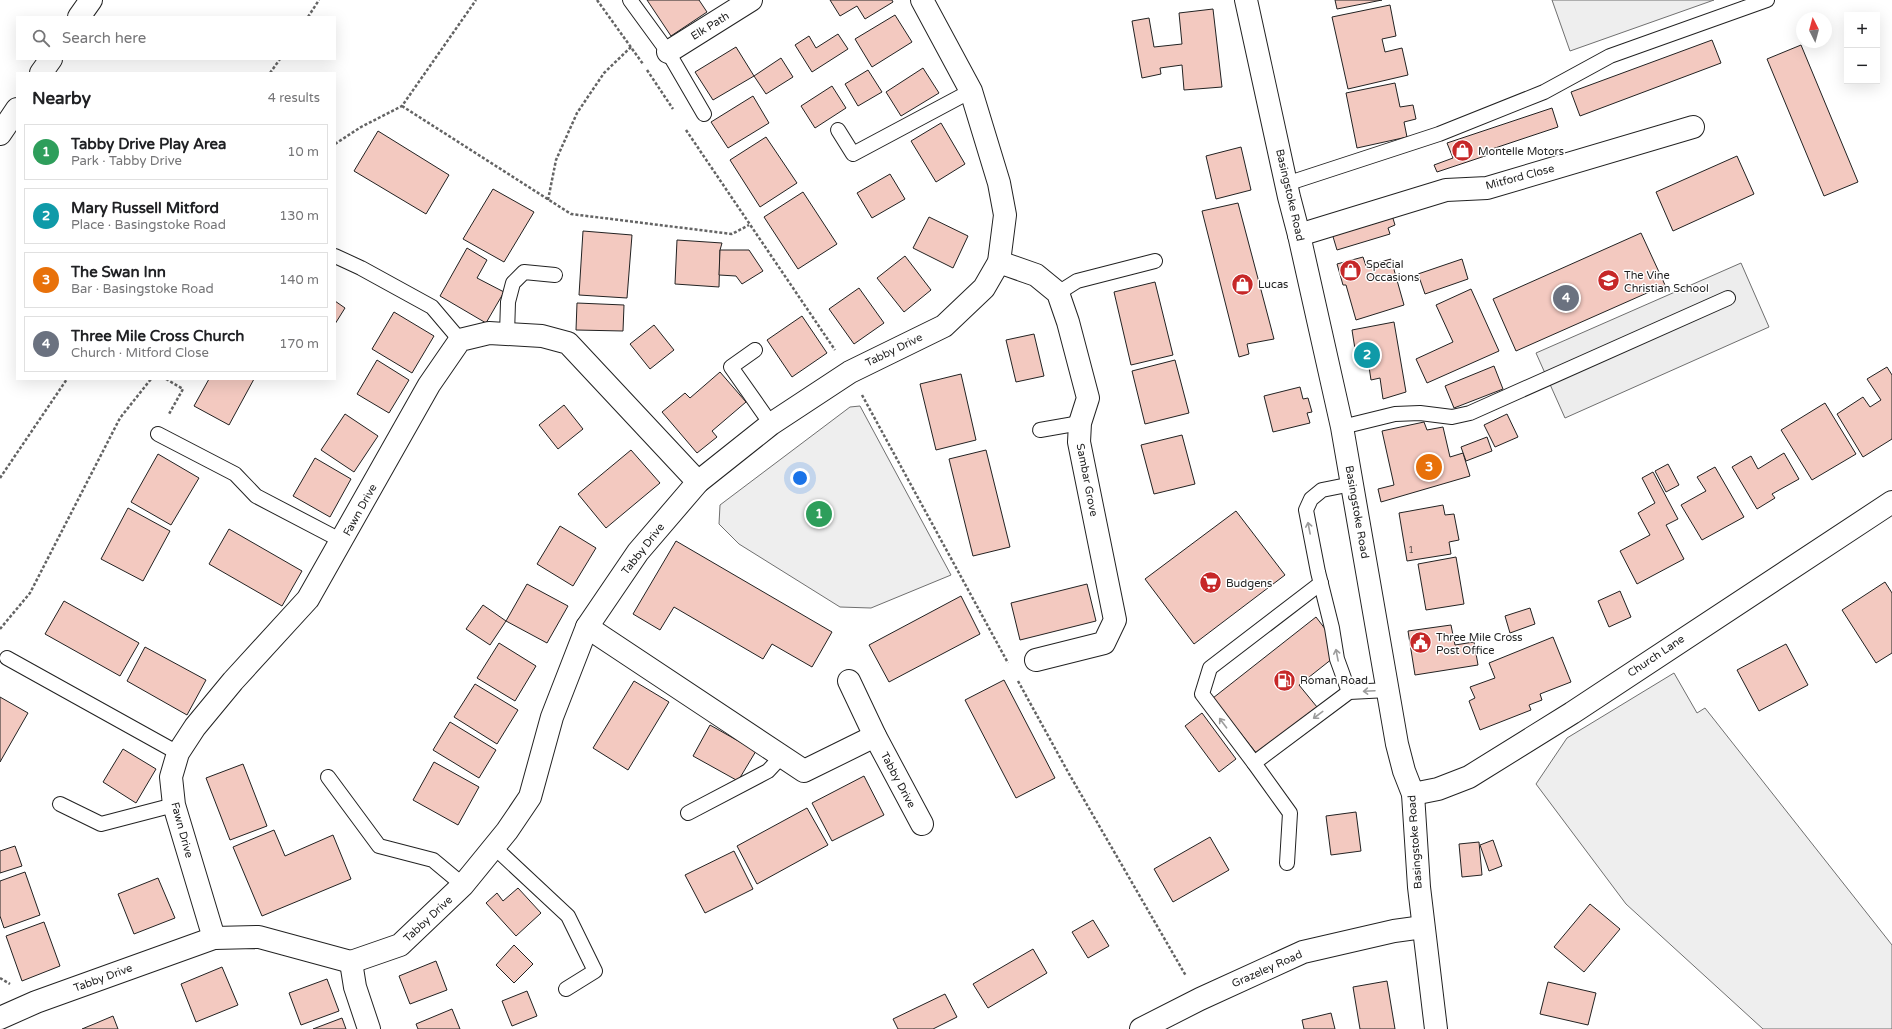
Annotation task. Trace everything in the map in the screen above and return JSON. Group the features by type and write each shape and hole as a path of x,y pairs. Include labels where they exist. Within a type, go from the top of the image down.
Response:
{"main road":[{"path":"80,16 91,0"},
{"name":"Elk Path","path":"668,52 751,0"},
{"name":"Tabby Drive","path":"0,1018 36,1002 214,938 259,936 351,962 400,945 463,885 494,847 530,797 552,717 587,627 638,552 698,482 771,424 850,372 944,326 984,288 999,262 1005,215 999,183 971,91 922,0"},
{"name":"Basingstoke Road","path":"1246,0 1286,184 1299,235 1342,427 1402,765 1413,794 1419,887 1436,1029"},
{"path":"42,72 50,60"},
{"path":"0,134 16,110"},
{"name":"Mitford Close","path":"1299,235 1446,190 1487,188 1693,127"},
{"path":"999,262 1036,275 1058,293"},
{"name":"Sambar Grove","path":"1036,660 1104,643 1115,620 1079,442 1080,424 1088,398 1068,322 1058,293"},
{"path":"460,340 489,333 542,336 568,343 698,482"},
{"name":"Fawn Drive","path":"214,938 174,805 171,777 178,753 195,727 233,681 308,600 429,386 460,340"},
{"name":"Church Lane","path":"1413,794 1438,789 1469,777 1572,713 1892,502"},
{"path":"587,627 804,771 875,736"},
{"name":"Tabby Drive","path":"849,681 875,736 922,824"},
{"name":"Grazeley Road","path":"1142,1029 1200,999 1303,952 1394,931 1423,927"},
{"path":"351,962 355,988 369,1029"}],"lane":[{"path":"630,0 668,52 704,114"},
{"path":"1286,184 1439,134 1544,92 1610,56 1767,0"},
{"path":"838,130 853,154 971,91"},
{"path":"336,256 361,268 432,306 460,340"},
{"path":"1058,293 1077,280 1155,261"},
{"path":"507,334 508,302 513,283 524,272 555,275"},
{"path":"1342,427 1394,414 1420,413 1452,417 1470,413 1728,298"},
{"path":"755,350 731,367 771,424"},
{"path":"1040,430 1080,424"},
{"path":"158,434 235,474 256,496 342,541"},
{"path":"1349,692 1337,659 1332,628 1320,583 1306,510 1311,499 1322,490 1352,484"},
{"path":"1287,863 1290,812 1202,694 1210,668 1320,583"},
{"path":"7,658 178,753"},
{"path":"1254,763 1349,692 1388,690"},
{"path":"688,813 768,771 782,756"},
{"path":"328,777 379,846 433,860 463,885"},
{"path":"60,804 101,824 174,805"},
{"path":"494,847 568,916 595,971 566,989"}],"path":[{"path":"309,16 319,0"},
{"path":"336,143 361,127 402,106 476,0"},
{"path":"596,0 631,46 674,112"},
{"path":"548,200 556,160 577,113 604,73 631,46"},
{"path":"271,72 279,60"},
{"path":"402,106 571,214 732,234 749,225"},
{"path":"683,126 850,372 1010,667"},
{"path":"0,478 66,380"},
{"path":"0,629 30,593 120,418 150,380"},
{"path":"158,434 183,389 168,380"},
{"path":"1014,674 1068,772 1200,999"}],"shaded area":[{"path":"1552,0 1714,0 1570,51"},
{"path":"1741,263 1769,327 1565,418 1536,353"},
{"path":"860,406 951,575 871,608 840,607 739,544 719,524 720,505 850,407"},
{"path":"1674,673 1697,713 1705,708 1892,945 1892,1029 1763,1029 1626,904 1536,784 1567,738"}],"building":[{"path":"647,0 699,0 707,12 671,36"},
{"path":"830,0 892,0 893,2 865,19 857,6 840,16"},
{"path":"1335,0 1382,0 1337,9"},
{"path":"1390,5 1396,36 1382,39 1385,52 1402,48 1408,75 1348,89 1332,17"},
{"path":"1213,9 1222,87 1184,90 1182,65 1160,68 1161,74 1142,78 1132,21 1149,18 1154,47 1182,44 1179,13"},
{"path":"895,15 912,42 872,67 855,39"},
{"path":"838,34 848,49 812,72 795,45 809,36 816,48"},
{"path":"1712,40 1721,63 1580,116 1571,92"},
{"path":"736,47 754,76 713,100 695,72"},
{"path":"1796,47 1802,48 1858,182 1824,196 1767,59"},
{"path":"781,58 793,77 766,94 754,76"},
{"path":"923,68 939,93 901,116 886,92"},
{"path":"868,70 882,92 858,106 845,84"},
{"path":"1395,83 1400,107 1413,105 1416,119 1404,122 1407,137 1357,148 1346,93"},
{"path":"832,86 846,108 815,128 801,106"},
{"path":"753,96 769,123 728,148 711,122"},
{"path":"1552,108 1558,127 1489,150 1491,154 1437,172 1434,165 1453,158 1447,143"},
{"path":"941,123 965,164 936,182 911,141"},
{"path":"378,131 449,175 426,214 354,171"},
{"path":"766,137 797,183 760,207 730,160"},
{"path":"1241,147 1251,190 1216,199 1206,156"},
{"path":"1737,156 1754,194 1673,231 1656,192"},
{"path":"890,174 905,199 872,218 857,193"},
{"path":"493,189 534,212 504,262 463,239"},
{"path":"803,192 837,244 798,269 764,217"},
{"path":"1238,203 1274,339 1247,344 1249,354 1239,357 1202,211"},
{"path":"1391,212 1395,225 1388,228 1390,234 1337,250 1331,230"},
{"path":"929,217 968,236 953,268 913,248"},
{"path":"583,231 632,235 627,298 579,295"},
{"path":"1641,233 1665,285 1516,351 1493,299"},
{"path":"677,240 722,243 720,250 719,287 675,284"},
{"path":"467,248 487,260 477,278 504,292 486,323 440,296"},
{"path":"720,250 749,250 763,271 742,284 736,276 719,275"},
{"path":"905,256 931,290 904,312 877,278"},
{"path":"1363,257 1366,266 1391,259 1404,305 1356,320 1346,285 1343,285 1337,264"},
{"path":"1462,259 1468,279 1425,294 1418,274"},
{"path":"1155,282 1173,355 1131,365 1114,292"},
{"path":"859,288 884,323 854,344 829,309"},
{"path":"1471,289 1499,351 1427,383 1416,359 1453,342 1436,305"},
{"path":"336,302 345,308 336,322"},
{"path":"577,303 624,305 623,331 576,330"},
{"path":"394,312 434,336 412,373 372,349"},
{"path":"802,316 827,353 792,377 767,340"},
{"path":"1394,322 1406,392 1383,399 1380,378 1371,380 1366,347 1355,349 1352,330"},
{"path":"654,325 674,350 650,369 630,344"},
{"path":"1034,334 1044,376 1016,382 1006,340"},
{"path":"377,360 409,380 389,413 357,394"},
{"path":"1175,360 1189,413 1145,424 1132,371"},
{"path":"1494,366 1503,389 1454,408 1445,386"},
{"path":"1887,367 1892,375 1892,439 1863,457 1837,414 1863,397 1870,407 1881,400 1867,379"},
{"path":"720,372 746,402 712,431 717,437 697,453 662,412 685,393 690,398"},
{"path":"961,374 976,440 936,450 920,384"},
{"path":"208,380 253,380 229,425 194,406"},
{"path":"1300,387 1303,399 1308,398 1312,412 1307,413 1310,423 1273,432 1264,396"},
{"path":"1825,403 1856,454 1812,480 1781,430"},
{"path":"564,405 583,429 558,449 539,425"},
{"path":"345,414 378,436 354,472 321,450"},
{"path":"1507,414 1518,437 1495,447 1484,425"},
{"path":"1424,422 1427,430 1443,427 1450,457 1463,453 1470,476 1381,502 1378,489 1394,485 1382,431"},
{"path":"1182,435 1195,484 1154,494 1141,445"},
{"path":"1487,437 1492,451 1466,461 1461,447"},
{"path":"631,450 660,483 606,528 578,494"},
{"path":"986,450 1010,547 973,556 949,459"},
{"path":"1784,453 1799,479 1772,494 1775,498 1757,509 1732,467 1751,456 1758,469"},
{"path":"158,454 199,478 171,525 131,502"},
{"path":"315,458 351,479 330,517 293,496"},
{"path":"1668,464 1679,485 1666,492 1655,471"},
{"path":"1715,467 1744,517 1702,540 1681,505 1706,491 1697,477"},
{"path":"1653,472 1678,519 1666,525 1684,559 1637,584 1620,551 1650,535 1638,513 1655,503 1642,478"},
{"path":"1443,505 1445,515 1454,514 1459,540 1449,542 1451,554 1407,561 1399,513"},
{"path":"128,508 170,531 143,581 101,559"},
{"path":"1236,511 1285,575 1194,644 1145,579"},
{"path":"560,526 596,548 573,586 537,564"},
{"path":"229,529 302,571 282,606 209,564"},
{"path":"676,541 832,632 812,667 772,644 763,659 674,607 660,630 633,614"},
{"path":"1456,557 1464,604 1426,610 1418,564"},
{"path":"1885,582 1892,593 1892,653 1876,663 1842,610"},
{"path":"527,584 568,606 547,643 506,621"},
{"path":"1087,584 1096,621 1020,640 1011,603"},
{"path":"1620,591 1631,617 1609,627 1598,601"},
{"path":"961,596 980,634 889,682 869,645"},
{"path":"64,601 139,643 120,676 45,634"},
{"path":"483,605 506,621 490,645 466,629"},
{"path":"1530,608 1535,624 1510,633 1505,616"},
{"path":"1316,617 1342,651 1299,685 1317,707 1257,754 1213,698"},
{"path":"1451,625 1455,645 1474,642 1478,665 1415,675 1408,631"},
{"path":"1553,637 1571,682 1540,694 1542,700 1529,705 1531,710 1480,730 1469,701 1475,698 1470,687 1495,678 1489,663"},
{"path":"499,643 536,666 515,701 477,678"},
{"path":"1786,644 1808,685 1759,711 1737,670"},
{"path":"145,647 206,680 187,715 127,681"},
{"path":"1004,680 1055,778 1016,798 965,700"},
{"path":"634,681 669,702 628,770 593,748"},
{"path":"475,684 518,710 497,744 454,717"},
{"path":"0,697 28,713 0,762"},
{"path":"1202,713 1236,759 1219,772 1185,726"},
{"path":"450,722 496,750 479,778 433,750"},
{"path":"710,725 756,751 738,781 693,756"},
{"path":"123,749 156,769 136,803 103,782"},
{"path":"434,762 479,787 458,825 413,800"},
{"path":"243,764 267,826 230,840 206,778"},
{"path":"864,776 884,815 832,841 812,803"},
{"path":"807,808 828,845 757,884 737,846"},
{"path":"1356,812 1361,851 1331,855 1326,816"},
{"path":"274,830 285,856 333,835 351,879 262,916 233,847"},
{"path":"1210,837 1229,870 1173,902 1154,869"},
{"path":"1493,840 1502,866 1489,871 1480,845"},
{"path":"1479,842 1482,875 1462,877 1459,844"},
{"path":"15,846 22,866 0,873 0,851"},
{"path":"734,851 753,889 705,913 685,875"},
{"path":"25,872 40,915 4,928 0,916 0,881"},
{"path":"158,878 175,918 134,934 118,894"},
{"path":"518,888 541,913 516,936 486,903 497,893 503,901"},
{"path":"1590,904 1620,929 1584,972 1554,947"},
{"path":"1093,920 1109,946 1088,958 1072,932"},
{"path":"44,922 60,966 22,981 6,936"},
{"path":"514,945 533,964 514,983 496,965"},
{"path":"1033,949 1047,973 988,1008 973,984"},
{"path":"436,961 447,990 410,1004 399,976"},
{"path":"222,967 238,1005 196,1022 181,984"},
{"path":"327,979 339,1011 301,1025 289,993"},
{"path":"1387,981 1395,1029 1360,1029 1353,987"},
{"path":"1548,982 1596,993 1588,1025 1540,1014"},
{"path":"527,991 537,1016 512,1026 502,1001"},
{"path":"945,994 957,1017 933,1029 898,1029 893,1019"},
{"path":"452,1009 460,1029 418,1029 416,1024"},
{"path":"1331,1013 1335,1029 1304,1029 1302,1020"},
{"path":"113,1016 118,1029 82,1029"},
{"path":"342,1018 346,1029 313,1029"}],"place":[{"name":"Montelle Motors","path":"1462,151"},
{"name":"Special Occasions","path":"1350,270"},
{"name":"The Vine Christian School","path":"1608,281"},
{"name":"Lucas","path":"1242,284"},
{"name":"Three Mile Cross Church","path":"1566,298"},
{"name":"Mary Russell Mitford","path":"1367,355"},
{"name":"The Swan Inn","path":"1429,467"},
{"name":"Tabby Drive Play Area","path":"819,514"},
{"name":"Budgens","path":"1211,583"},
{"name":"Three Mile Cross Post Office","path":"1421,643"},
{"name":"Roman Road","path":"1285,680"}]}
